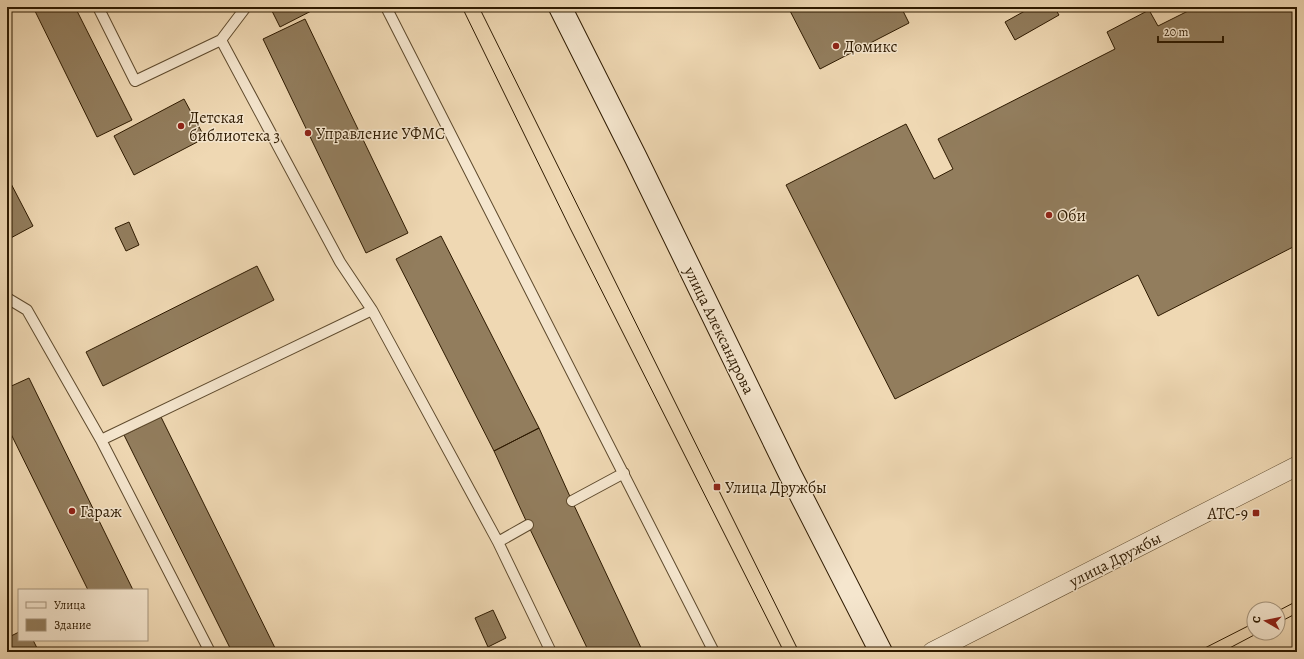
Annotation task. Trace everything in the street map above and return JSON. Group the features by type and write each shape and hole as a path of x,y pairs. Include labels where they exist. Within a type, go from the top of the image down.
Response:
{"main road":[{"name":"улица Александрова","path":"560,7 640,165 790,474 881,652"}],"street":[{"name":"улица Дружбы","path":"932,652 1297,466"}],"lane":[{"path":"98,7 135,81 221,40 246,7"},
{"path":"386,7 714,652"},
{"path":"221,40 340,262 372,310 498,542 551,652"},
{"path":"7,298 27,310 102,440 210,652"},
{"path":"102,440 372,310"},
{"path":"572,501 624,473"},
{"path":"498,542 528,525"}],"building":[{"path":"33,7 75,7 132,120 97,137"},
{"path":"270,7 319,7 280,27"},
{"name":"Домикс","path":"788,7 901,7 909,23 820,69"},
{"path":"1032,7 1054,7 1059,15 1015,40 1005,22"},
{"name":"Оби","path":"1196,7 1297,7 1297,245 1158,316 1138,275 895,399 786,185 906,124 934,179 953,169 938,139 1115,49 1107,32 1149,10 1158,26"},
{"path":"305,19 408,233 366,253 263,39"},
{"path":"184,99 205,138 134,175 114,136"},
{"path":"7,176 33,226 7,240"},
{"path":"129,222 139,245 126,251 115,228"},
{"path":"441,236 539,428 494,451 396,259"},
{"path":"257,266 274,300 103,386 86,352"},
{"name":"Гараж","path":"29,378 133,589 88,589 9,430 7,431 7,388"},
{"path":"161,417 277,652 232,652 124,435"},
{"path":"539,428 643,652 589,652 528,525 494,451"},
{"path":"493,610 506,638 488,647 475,618"},
{"path":"18,632 18,641 34,641 39,652 7,652 7,638"}],"tram line":[{"path":"462,7 570,228 784,652"},
{"path":"479,7 799,652"},
{"path":"1286,607 1297,601"},
{"path":"1286,619 1297,613"},
{"path":"1197,652 1246,627"},
{"path":"1222,652 1246,639"}],"place":[{"name":"Домикс","path":"836,46"},
{"name":"Детская библиотека 3","path":"181,126"},
{"name":"Управление УФМС","path":"308,133"},
{"name":"Оби","path":"1049,215"},
{"name":"Улица Дружбы","path":"717,487"},
{"name":"Гараж","path":"72,511"},
{"name":"АТС-9","path":"1256,513"}]}
